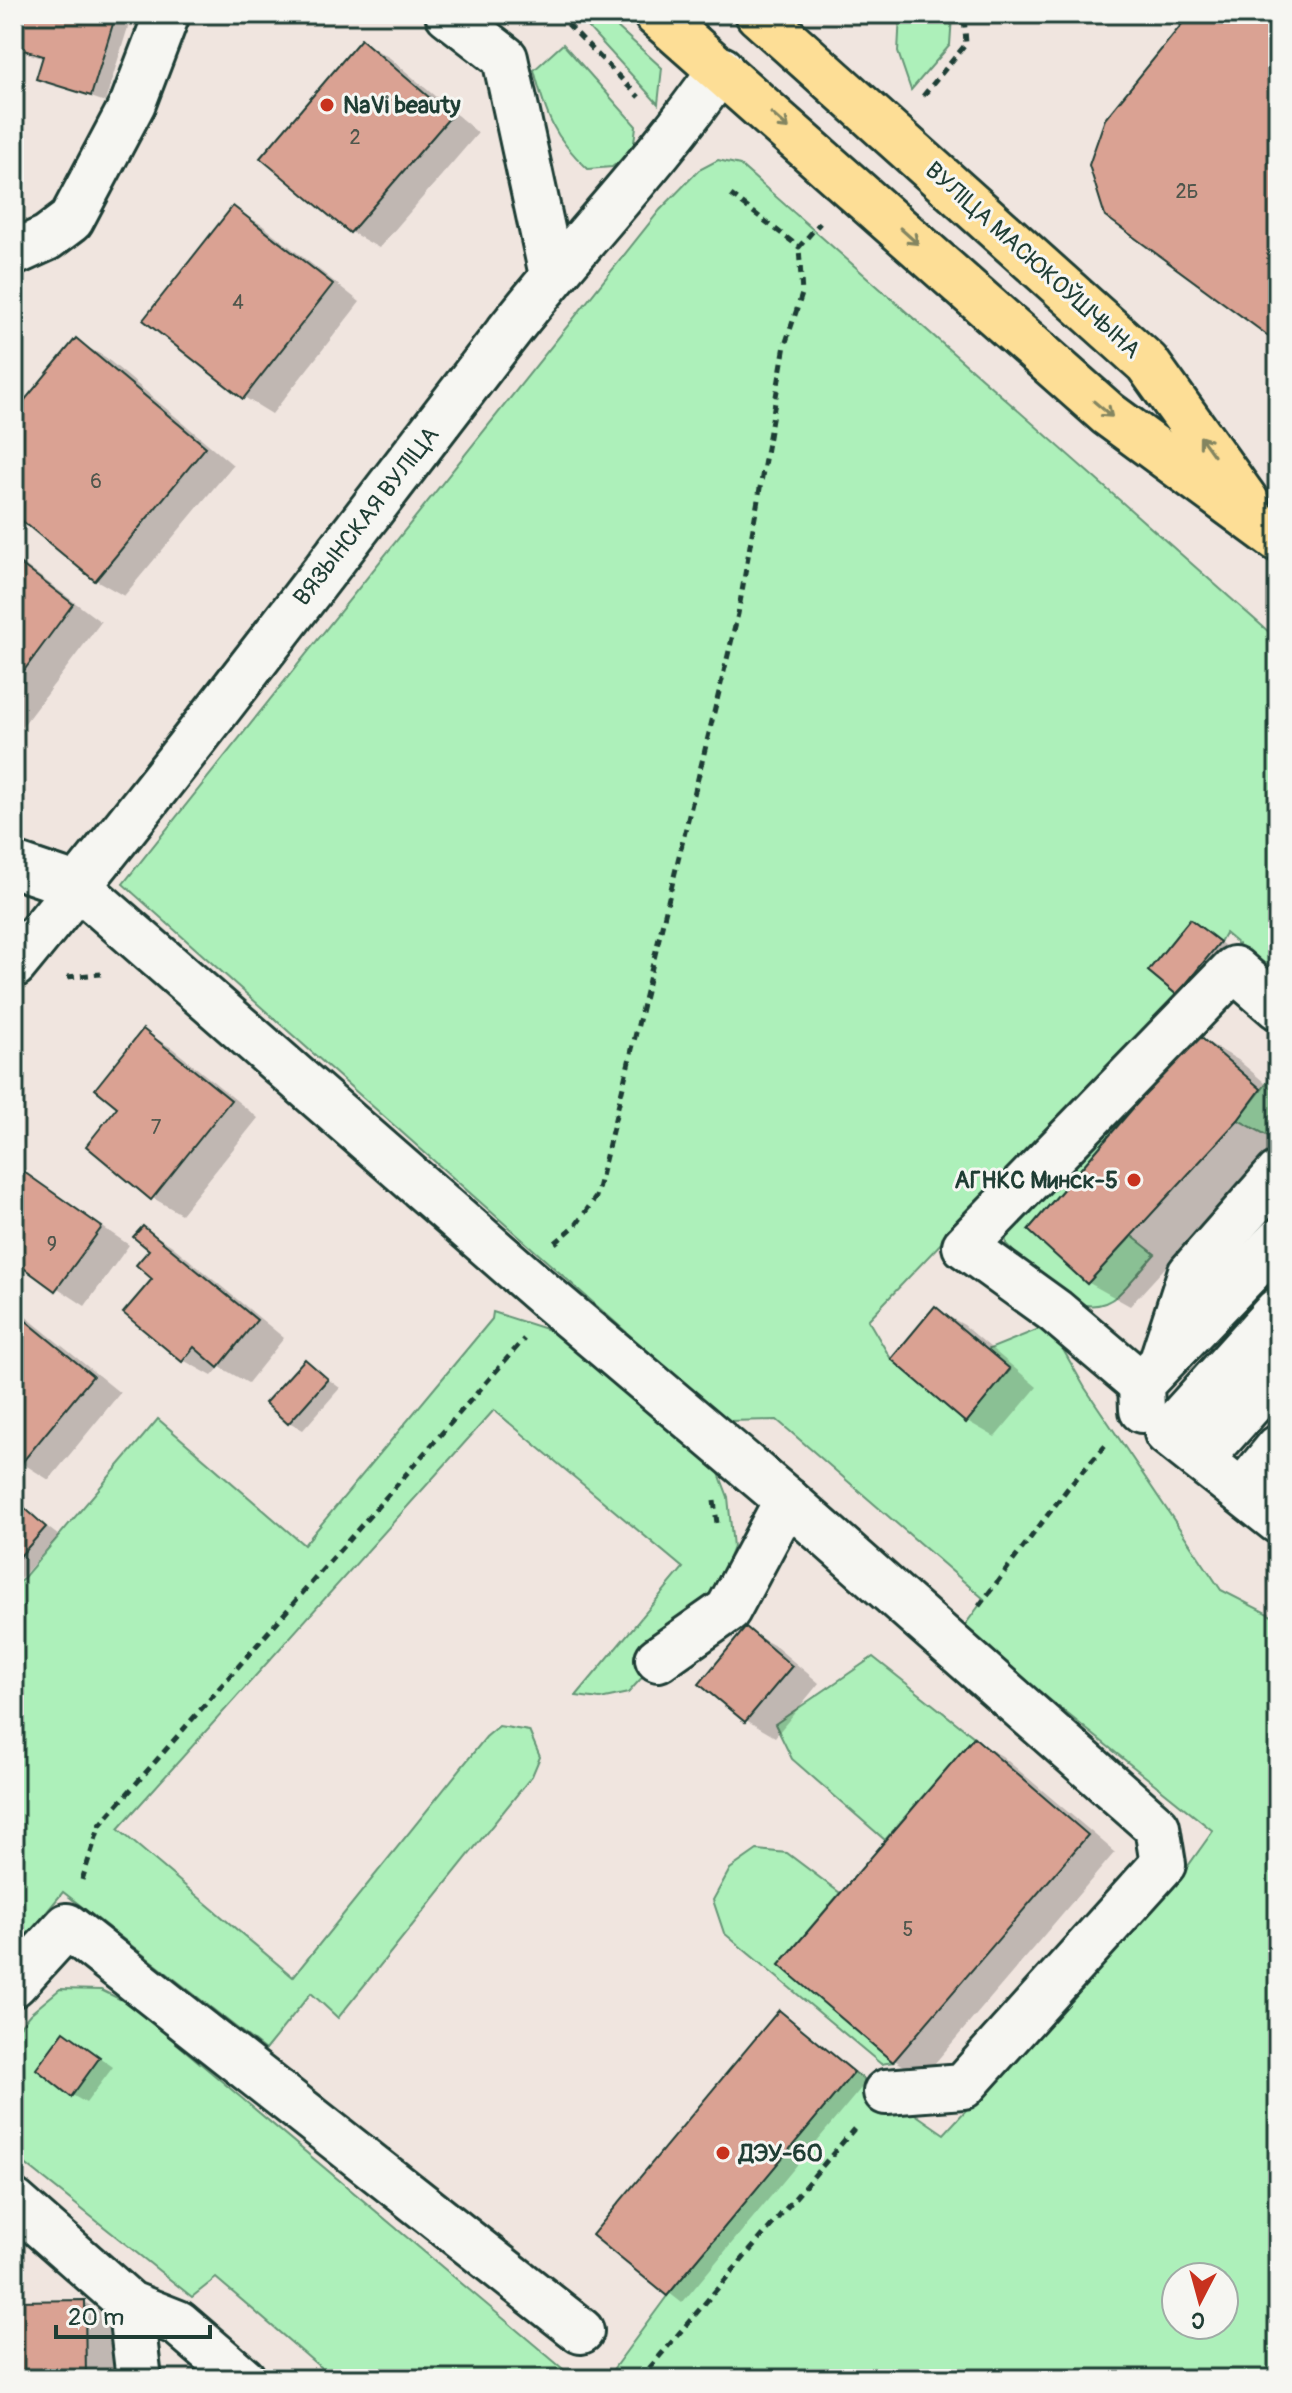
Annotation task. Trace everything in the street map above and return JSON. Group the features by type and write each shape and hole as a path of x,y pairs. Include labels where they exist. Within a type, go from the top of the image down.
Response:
{"main road":[{"name":"ВУЛІЦА МАСЮКОЎШЧЫНА","path":"656,14 1108,414 1273,536"},
{"name":"ВУЛІЦА МАСЮКОЎШЧЫНА","path":"763,16 1147,363 1273,536"},
{"path":"721,69 763,16"}],"street":[{"path":"14,253 47,238 71,220 133,103 167,14"},
{"path":"448,14 505,58 552,275"},
{"name":"ВЯЗЫНСКАЯ ВУЛІЦА","path":"14,965 79,887 552,275 676,135 721,69"},
{"path":"14,865 79,887 547,1297 787,1500 1157,1827 1163,1864 963,2086 886,2092"},
{"path":"1277,1519 1201,1459 1152,1397 1055,1311 965,1246 1234,969 1278,1007"},
{"path":"1152,1397 1190,1274 1278,1174"},
{"path":"1152,1397 1278,1241"},
{"path":"1152,1397 1278,1310"},
{"path":"1201,1459 1278,1373"},
{"path":"1242,1492 1278,1448"},
{"path":"658,1659 728,1610 787,1500"},
{"path":"14,1984 67,1926 581,2331"},
{"path":"14,2202 130,2304 178,2323 243,2379"},
{"path":"130,2304 139,2379"}],"path":[{"path":"558,14 648,106"},
{"path":"923,96 966,44 964,14"},
{"path":"731,195 799,247"},
{"path":"67,1926 100,1825 533,1329 547,1297 549,1248 576,1225 596,1197 738,614 785,345 802,294 799,247 823,219"},
{"path":"950,1645 1068,1488 1152,1397"},
{"path":"640,2379 886,2092"}],"green space":[{"path":"576,14 603,14 662,68 658,104"},
{"path":"900,14 952,16 950,45 911,90 898,52"},
{"path":"563,44 636,126 633,151 612,167 588,169 566,146 547,113 534,70"},
{"path":"718,160 740,165 1278,640 1278,978 1225,933 1220,942 1190,919 1148,971 1177,995 868,1320 891,1359 965,1422 1010,1370 987,1350 1049,1325 1085,1388 1221,1590 1278,1619 1278,2379 606,2379 667,2296 854,2072 944,2134 1178,1880 1213,1831 962,1629 984,1599 777,1420 726,1421 123,884 660,210 699,170"},
{"path":"1174,1060 1028,1230 1087,1284 1132,1236 1155,1254 1118,1295 1103,1304 1087,1305 1072,1301 1042,1280 1006,1244 1005,1223"},
{"path":"1278,1069 1278,1130 1272,1138 1238,1120"},
{"path":"493,1312 552,1331 712,1455 728,1497 733,1547 713,1599 628,1693 600,1699 576,1696 683,1568 494,1410 118,1829 293,1977 486,1737 499,1726 529,1731 540,1757 532,1776 338,2018 311,1993 265,2050 63,1892 14,1952 14,1589 158,1419 304,1545 492,1319"},
{"path":"873,1657 974,1737 885,1840 792,1759 775,1724"},
{"path":"757,1850 787,1853 840,1893 779,1965 893,2062 881,2064 724,1933 713,1900 730,1869"},
{"path":"60,1989 101,1990 130,2004 575,2379 334,2379 216,2278 192,2297 14,2155 14,2033 30,2014"}],"building":[{"path":"14,14 116,14 91,96 36,79 43,56 14,47"},
{"path":"1190,14 1278,14 1278,343 1105,216 1089,165 1105,119"},
{"path":"361,39 451,116 350,233 260,158"},
{"path":"233,206 333,284 243,399 143,320"},
{"path":"76,338 206,447 95,581 14,514 14,413"},
{"path":"14,559 73,604 14,684"},
{"path":"1190,919 1220,942 1177,995 1148,971"},
{"path":"143,1029 231,1100 151,1200 86,1146 117,1107 95,1089"},
{"path":"1197,1034 1261,1089 1238,1120 1087,1284 1028,1230"},
{"path":"24,1172 102,1227 55,1291 14,1261 14,1186"},
{"path":"143,1226 257,1320 218,1368 194,1347 182,1362 123,1313 152,1279 136,1265 149,1250 133,1237"},
{"path":"935,1306 1010,1369 966,1423 891,1359"},
{"path":"14,1311 93,1376 20,1465 14,1461"},
{"path":"305,1359 328,1379 288,1424 265,1403"},
{"path":"18,1502 46,1527 14,1563 14,1507"},
{"path":"746,1627 792,1666 745,1722 699,1684"},
{"path":"974,1737 1088,1835 893,2062 779,1965"},
{"name":"ДЭУ-60","path":"779,2010 854,2072 667,2296 592,2235"},
{"path":"64,2031 100,2057 71,2097 36,2069"},
{"path":"85,2300 86,2379 14,2379 14,2301"}],"place":[{"name":"NaVi beauty","path":"327,105"},
{"name":"АГНКС Минск-5","path":"1134,1180"},
{"name":"ДЭУ-60","path":"723,2153"}]}
